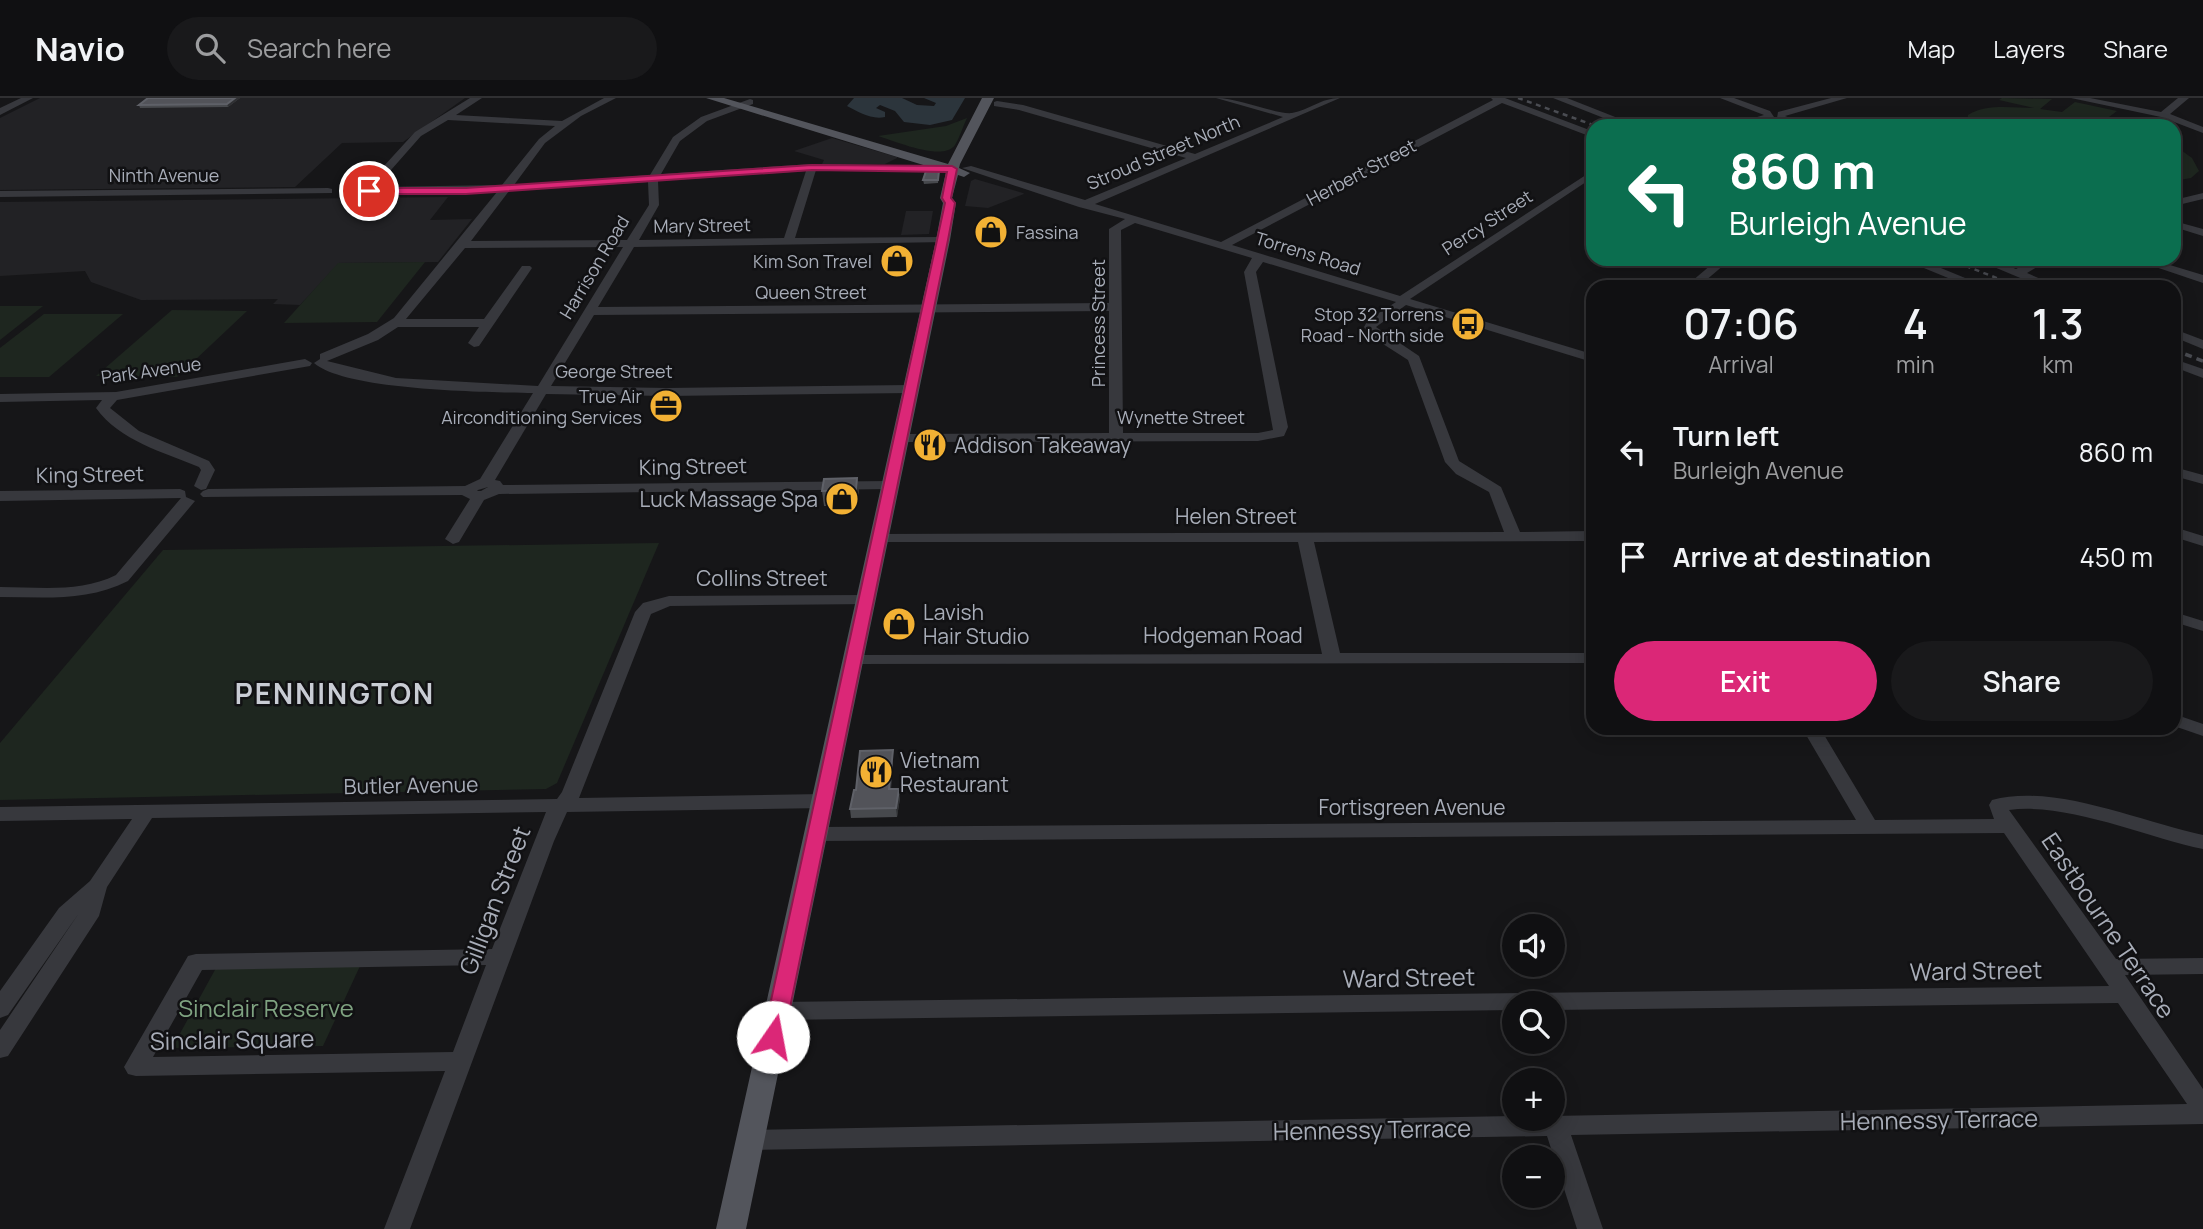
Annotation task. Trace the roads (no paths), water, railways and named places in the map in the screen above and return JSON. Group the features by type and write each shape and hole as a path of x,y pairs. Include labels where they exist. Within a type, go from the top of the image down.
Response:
{"main road":[{"name":"Torrens Road","path":"712,98 741,102 909,156 959,165"},
{"path":"731,1229 950,203 956,198 959,165 995,100"},
{"name":"Torrens Road","path":"795,119 959,165"}],"street":[{"path":"0,112 28,98"},
{"path":"477,98 418,134 367,190 454,191 812,167 959,165"},
{"path":"323,360 396,323 462,245 542,141 563,124 611,98"},
{"path":"1221,98 1292,116"},
{"name":"Stroud Street North","path":"1083,205 1335,98"},
{"path":"1558,98 1614,119"},
{"path":"1725,98 1768,115 1789,119"},
{"path":"1782,116 1842,98"},
{"path":"2076,98 2171,119"},
{"path":"2162,116 2184,98"},
{"path":"1498,99 1586,132"},
{"name":"Herbert Street","path":"1221,246 1498,99"},
{"path":"995,100 1194,157"},
{"name":"Harrison Road","path":"453,539 654,205 653,179 669,148 684,132 704,119 741,102"},
{"path":"1755,119 1768,115"},
{"path":"444,117 563,124"},
{"path":"2181,122 2203,130"},
{"path":"889,167 904,164 909,156"},
{"name":"Torrens Road","path":"959,165 1013,184 1586,356"},
{"path":"788,242 812,167"},
{"name":"Percy Street","path":"1514,537 1491,484 1461,472 1452,462 1414,359 1409,353 1373,332 1370,327 1407,295 1586,178"},
{"name":"Ninth Avenue","path":"0,194 328,191"},
{"path":"2181,201 2203,196"},
{"name":"Princess Street","path":"1116,436 1115,229 1132,220"},
{"path":"2181,226 2203,233"},
{"name":"Mary Street","path":"462,245 943,240"},
{"name":"Wynette Street","path":"900,438 1258,437 1279,433 1281,427 1250,272 1253,263 1260,258"},
{"path":"1700,280 1717,266"},
{"path":"1926,266 1963,280"},
{"path":"1999,266 2035,280"},
{"path":"2017,273 2030,266"},
{"path":"2161,266 2203,279"},
{"path":"474,343 526,268"},
{"name":"Queen Street","path":"590,311 1116,307"},
{"path":"396,323 487,323"},
{"path":"2181,336 2203,345"},
{"name":"George Street","path":"323,360 356,375 411,385 542,390 910,389"},
{"name":"Park Avenue","path":"0,398 112,397 323,360"},
{"path":"2181,366 2203,374"},
{"path":"112,397 103,408 116,422 154,445 204,464 208,470 204,490"},
{"path":"2181,473 2203,480"},
{"name":"King Street","path":"0,496 184,497 188,488 482,490 890,485"},
{"path":"0,592 91,589 114,583 122,578 184,497"},
{"path":"2181,534 2203,541"},
{"path":"1305,536 1332,657"},
{"name":"Helen Street","path":"879,539 1586,536"},
{"name":"Collins Street","path":"658,603 866,600"},
{"name":"Gilligan Street","path":"397,1229 544,841 561,805 571,795 643,612 658,603"},
{"path":"2181,619 2203,626"},
{"name":"Hodgeman Road","path":"853,660 1586,658"},
{"path":"2181,722 2203,730"},
{"path":"1815,735 1869,826"},
{"name":"Butler Avenue","path":"0,814 823,801"},
{"name":"Eastbourne Terrace","path":"2203,842 2057,806 2009,802 1999,805 2000,813 2008,826 2110,967 2124,994 2203,1108"},
{"path":"0,1009 66,913 97,886 147,811"},
{"name":"Fortisgreen Avenue","path":"816,834 2008,826"},
{"path":"0,1049 92,911 97,886"},
{"name":"Sinclair Square","path":"460,1061 136,1067 196,962 500,957"},
{"path":"2110,967 2203,966"},
{"name":"Ward Street","path":"779,1011 2124,994"},
{"name":"Hennessy Terrace","path":"1565,1126 2203,1114"},
{"name":"Hennessy Terrace","path":"751,1140 1502,1127"},
{"path":"1558,1131 1590,1229"}],"railway":[{"path":"1518,98 1586,122"},
{"path":"1966,266 2002,280"},
{"path":"2181,353 2203,361"}],"place":[{"name":"Fassina","path":"991,232"},
{"name":"Kim Son Travel","path":"897,261"},
{"name":"Stop 32 Torrens Road - North side","path":"1468,324"},
{"name":"True Air Airconditioning Services","path":"666,406"},
{"name":"Addison Takeaway","path":"930,445"},
{"name":"Luck Massage Spa","path":"842,499"},
{"name":"Lavish Hair Studio","path":"899,624"},
{"name":"Vietnam Restaurant","path":"876,772"}],"district":[{"name":"PENNINGTON","path":"335,693"}],"park label":[{"name":"Sinclair Reserve","path":"266,1007"}]}
